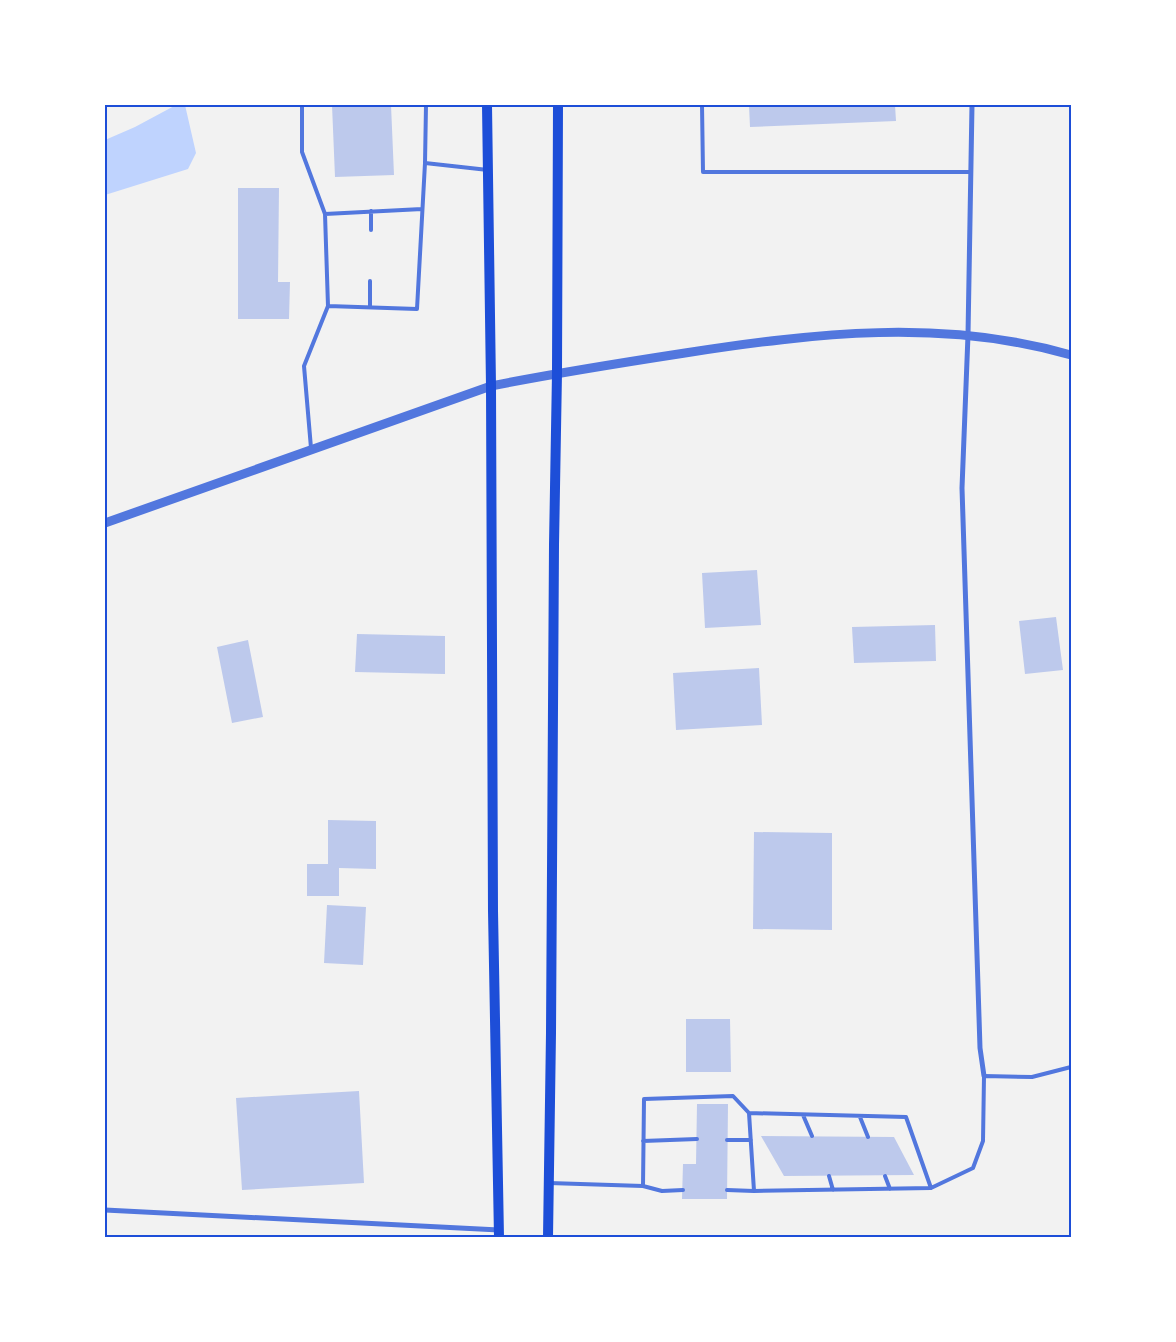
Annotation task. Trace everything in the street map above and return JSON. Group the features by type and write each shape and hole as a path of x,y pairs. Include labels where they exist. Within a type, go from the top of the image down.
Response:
{"main road":[{"path":"486,105 491,386 492,893 499,1233"},
{"path":"548,1237 558,105"}],"street":[{"path":"972,105 968,335 962,488 979,1038 984,1076"},
{"path":"105,523 491,386 557,373 776,339 858,332 968,335 1037,345 1071,354"},
{"path":"105,1210 499,1233"}],"lane":[{"path":"302,105 302,152 324,214 328,306 304,366 311,450"},
{"path":"328,306 417,309 425,163 426,105"},
{"path":"702,105 703,172 971,172"},
{"path":"425,163 488,170"},
{"path":"324,214 422,209"},
{"path":"371,211 371,230"},
{"path":"370,281 370,307"},
{"path":"727,1190 931,1188 973,1168 983,1141 984,1076 1032,1077 1071,1067"},
{"path":"643,1186 644,1099 733,1096 749,1113 754,1191"},
{"path":"749,1113 906,1117 931,1188"},
{"path":"803,1115 812,1136"},
{"path":"860,1117 868,1137"},
{"path":"643,1141 696,1139"},
{"path":"728,1140 751,1140"},
{"path":"828,1176 833,1190"},
{"path":"885,1176 890,1189"},
{"path":"549,1183 643,1186 662,1191 683,1190"}],"water":[{"path":"176,105 185,105 196,153 188,169 105,195 105,140 135,127"}],"building":[{"path":"332,105 391,105 394,175 335,177"},
{"path":"749,105 895,105 896,121 750,127"},
{"path":"238,188 279,188 278,282 290,282 289,319 238,319"},
{"path":"757,570 761,625 705,628 702,573"},
{"path":"1056,617 1063,670 1025,674 1019,621"},
{"path":"935,625 936,661 854,663 852,627"},
{"path":"357,634 445,636 445,674 355,672"},
{"path":"248,640 263,717 232,723 217,647"},
{"path":"759,668 762,725 676,730 673,673"},
{"path":"328,820 376,821 376,869 339,868 339,896 307,896 307,864 328,864"},
{"path":"754,832 832,833 832,930 753,929"},
{"path":"327,905 366,907 363,965 324,963"},
{"path":"686,1019 730,1019 731,1072 686,1072"},
{"path":"359,1091 364,1183 242,1190 236,1098"},
{"path":"697,1104 728,1104 727,1199 682,1199 683,1164 696,1164"},
{"path":"761,1136 894,1137 914,1175 784,1176"}]}
